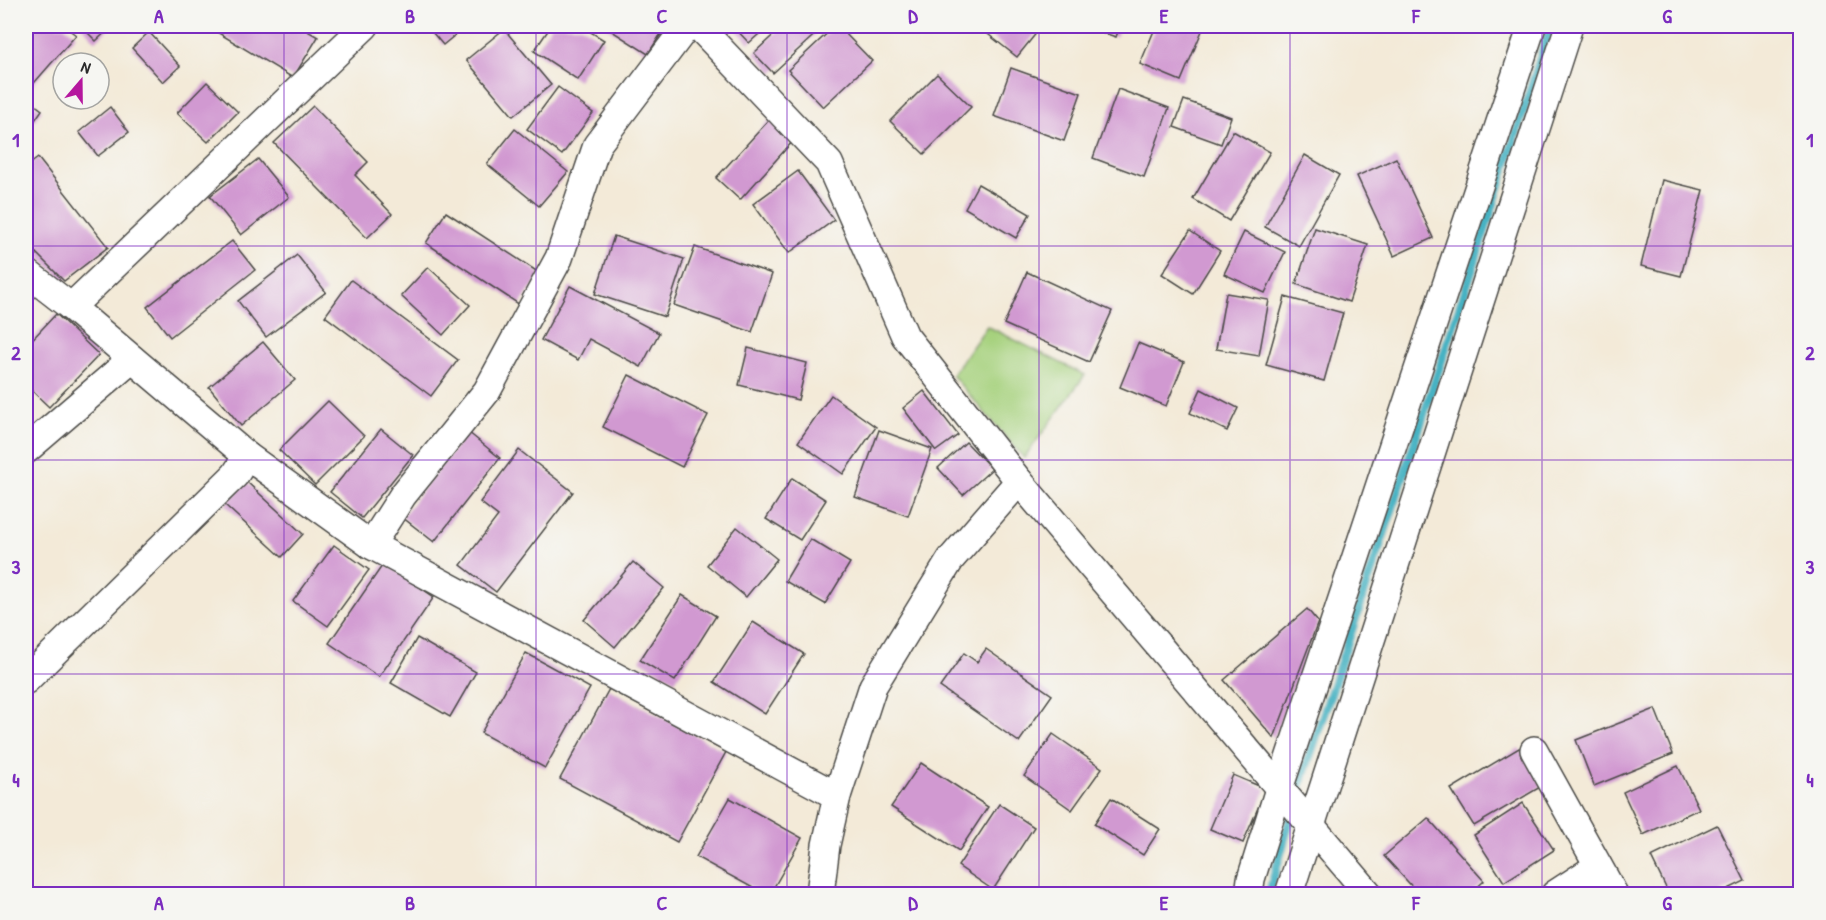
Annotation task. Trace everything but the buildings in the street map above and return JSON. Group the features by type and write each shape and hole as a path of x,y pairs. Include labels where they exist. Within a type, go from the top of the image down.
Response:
{"street":[{"path":"71,307 366,26"},
{"path":"371,545 403,495 487,391 559,258 597,145 687,26"},
{"path":"698,26 829,163 904,336 1019,481 1369,894"},
{"path":"1289,894 1295,808 1532,26"},
{"path":"1249,894 1251,879 1295,808 1569,26"},
{"path":"26,272 71,307 247,456 371,545 837,796"},
{"path":"26,450 132,359"},
{"path":"26,680 235,475 247,456"},
{"path":"820,894 826,845 837,796 873,686 951,559 1019,481"},
{"path":"1534,750 1614,894"},
{"path":"1555,894 1598,866"}],"green space":[{"path":"987,326 1085,375 1024,458 952,375"}],"waterway":[{"path":"1269,894 1298,791 1551,26"}]}
